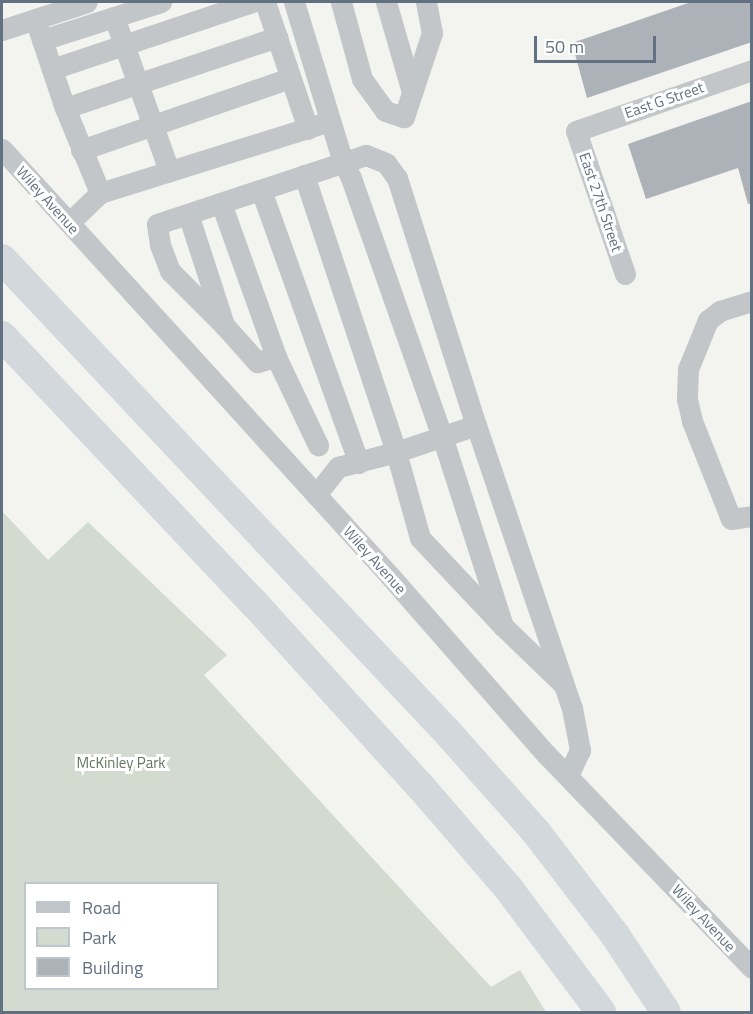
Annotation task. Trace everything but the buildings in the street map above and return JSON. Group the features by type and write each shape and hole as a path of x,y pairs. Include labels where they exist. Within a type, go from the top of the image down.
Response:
{"highway":[{"path":"2,259 425,708 520,814 615,935 666,1012"},
{"path":"2,336 254,603 509,889 601,1012"},
{"path":"2,350 254,603"}],"street":[{"path":"2,30 87,2"},
{"path":"42,40 161,2"},
{"path":"52,69 252,2"},
{"path":"265,2 308,129"},
{"path":"294,2 343,162 351,178 442,436 503,626"},
{"path":"341,2 362,79 373,98 385,111 404,117 432,33 426,2"},
{"path":"386,2 412,92"},
{"path":"114,17 169,171"},
{"path":"35,19 65,108 100,193"},
{"path":"65,108 276,37"},
{"name":"East G Street","path":"576,130 752,70"},
{"path":"81,150 290,78"},
{"path":"69,223 100,193 330,121"},
{"name":"East 27th Street","path":"576,130 625,274"},
{"name":"Wiley Avenue","path":"2,149 568,776 752,968"},
{"path":"276,357 256,362 224,325 170,271 160,245 157,224 343,162 366,156 386,163 398,178 476,425 572,708 580,750 568,776"},
{"path":"304,175 396,452 420,538 503,626 565,685"},
{"path":"261,190 359,463"},
{"path":"221,203 276,357 318,445"},
{"path":"188,214 224,325"},
{"path":"752,301 720,311 708,320 688,369 687,399 692,421 731,519 752,516"},
{"path":"316,495 338,467 396,452 476,425"}],"green space":[{"name":"McKinley Park","path":"2,511 48,560 88,522 227,655 204,675 491,987 520,970 546,1012 2,1012"}]}
